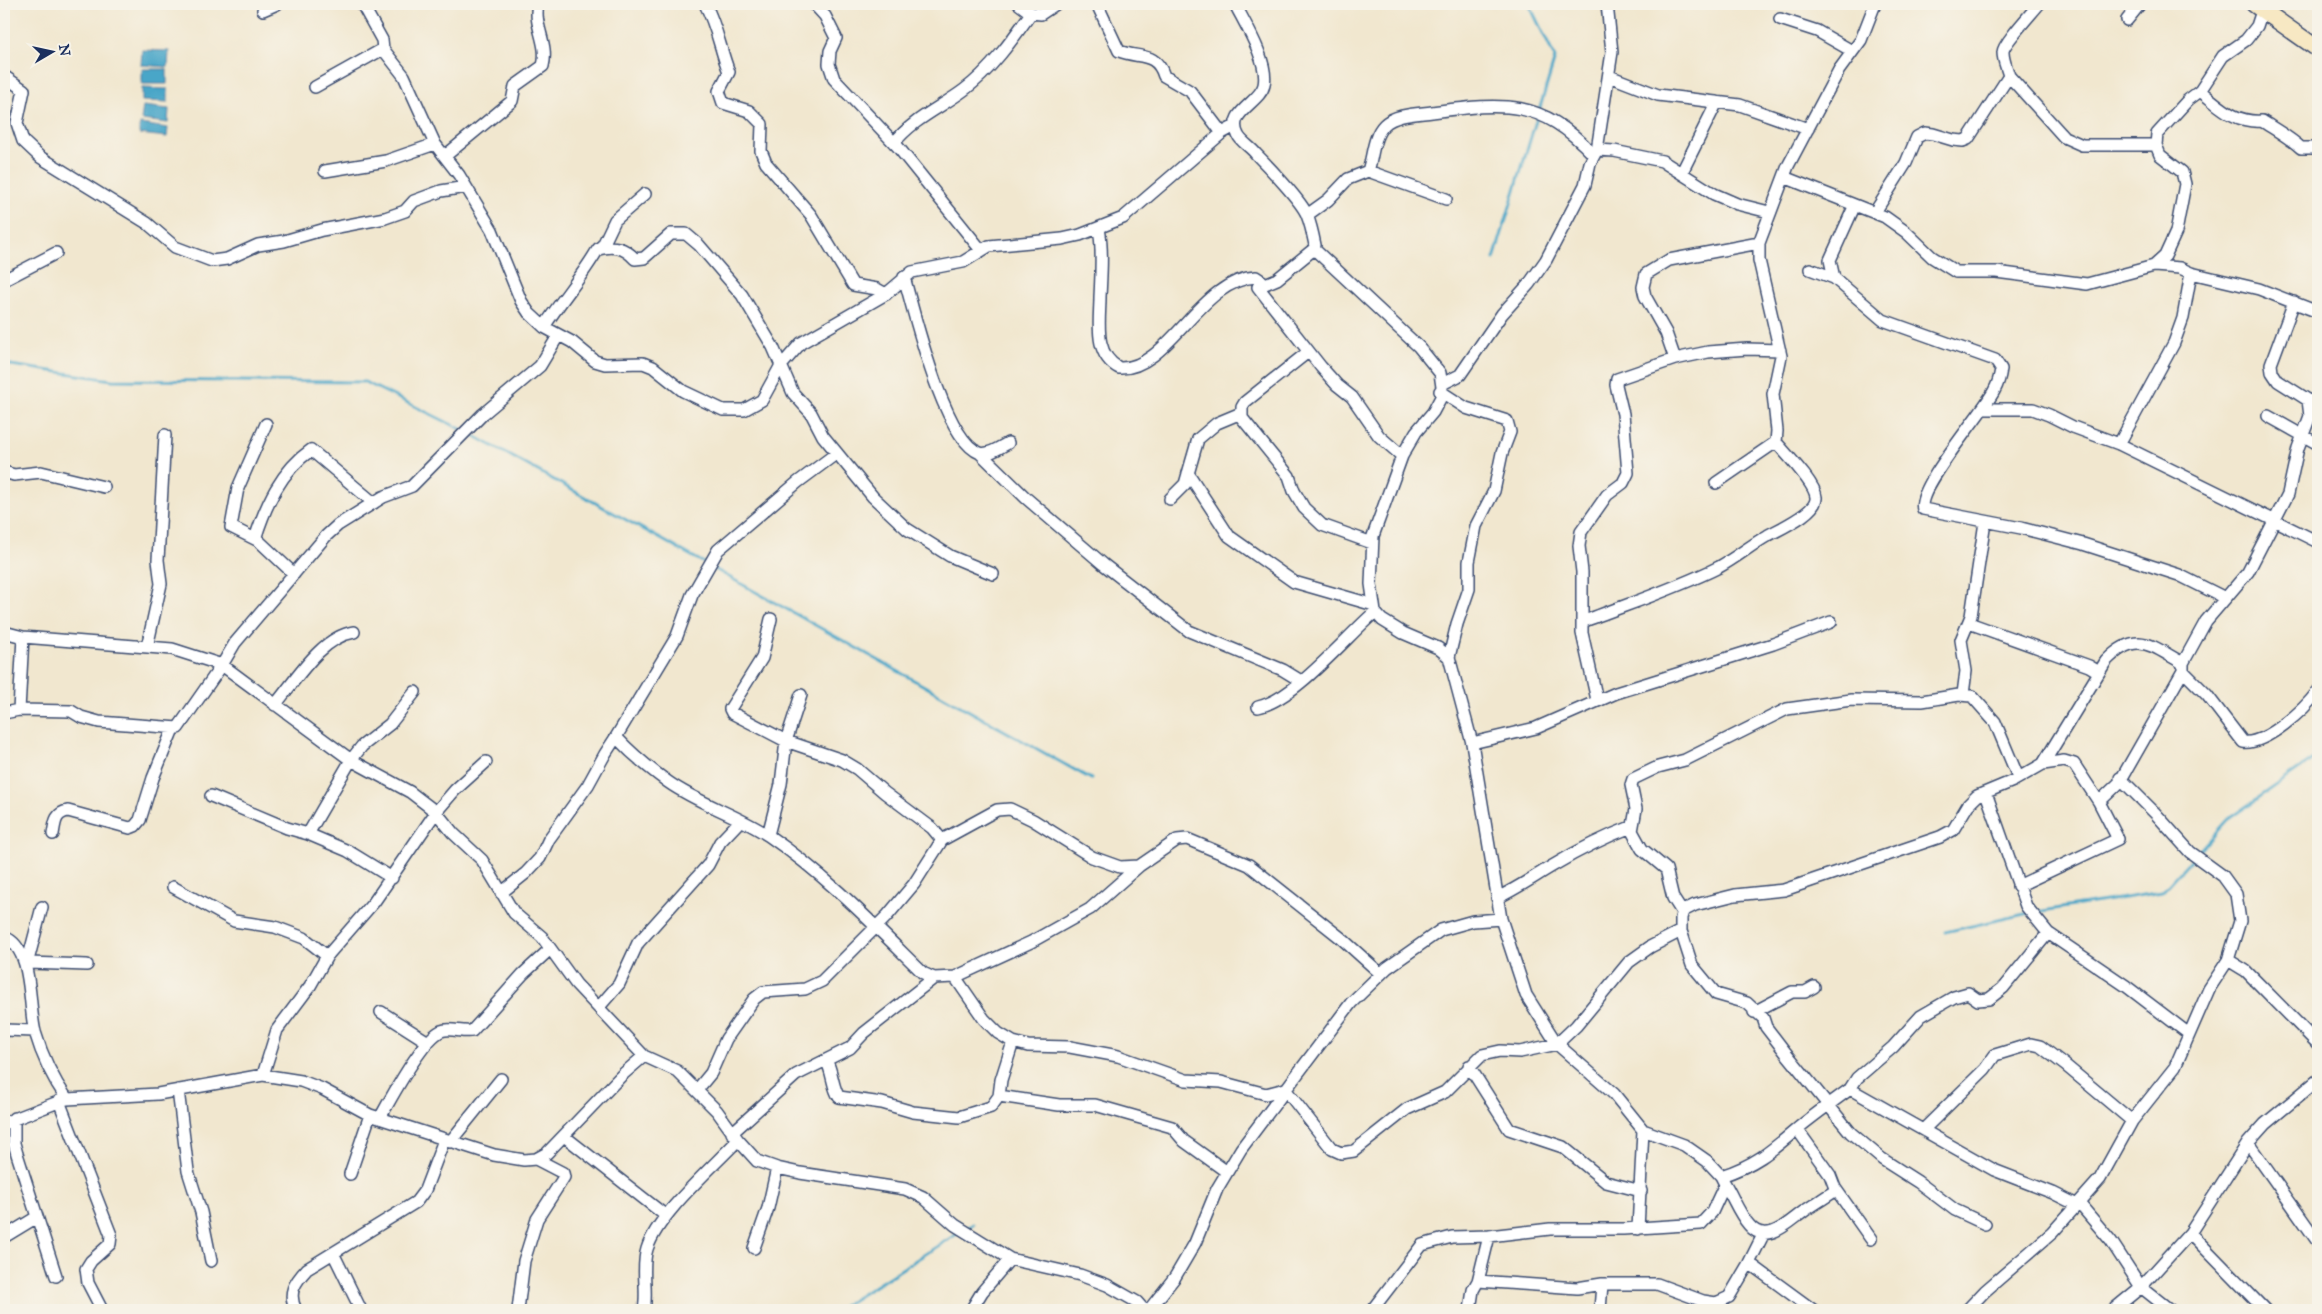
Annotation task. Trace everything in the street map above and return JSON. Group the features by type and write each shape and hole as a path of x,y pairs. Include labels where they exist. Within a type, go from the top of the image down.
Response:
{"street":[{"path":"263,10 277,4"},
{"path":"362,4 382,40 383,49 404,76 435,144 466,186 492,230 521,301 529,313 544,327 572,342 595,361 605,364 643,363 653,367 683,391 723,410 744,410 762,400 780,367 802,342 886,294 904,276 912,272 963,262 989,246 1062,239 1124,218 1222,133 1235,126"},
{"path":"445,156 512,101 515,86 544,66 546,54 536,14 538,4"},
{"path":"705,4 714,20 729,72 719,91 723,103 749,111 762,124 761,151 766,163 811,215 853,285 877,289 886,294"},
{"path":"814,4 825,16 836,38 830,51 829,64 834,79 894,144 982,250"},
{"path":"1019,4 1032,13 1041,14 1056,4"},
{"path":"1097,4 1119,51 1153,58 1161,66 1164,76 1190,91 1222,133"},
{"path":"1235,4 1257,48 1265,76 1264,87 1258,97 1245,107 1239,115 1235,126 1238,136 1256,153 1307,215 1315,245 1314,249 1277,279 1258,286"},
{"path":"1441,388 1460,375 1475,356 1502,314 1529,284 1546,260 1585,185 1595,152 1609,76 1612,52 1608,4"},
{"path":"1582,622 1669,590 1721,566 1804,515 1814,505 1816,497 1814,491 1776,442 1777,431 1773,394 1780,364 1780,350 1759,260 1759,243 1769,212 1788,166 1839,70 1861,40 1875,4"},
{"path":"2039,4 2005,44 2003,55 2009,76 2064,137 2082,145 2156,145"},
{"path":"2127,20 2140,4"},
{"path":"2154,266 2165,256 2176,232 2184,180 2182,172 2160,155 2156,145 2157,134 2188,100 2200,91 2223,56 2246,40 2257,26 2261,5 2318,49"},
{"path":"894,144 920,118 965,90 1008,45 1032,13"},
{"path":"1780,19 1818,31 1852,51"},
{"path":"316,87 383,49"},
{"path":"4,76 24,90 17,123 22,141 40,157 147,222 175,247 212,261 227,259 258,245 385,218 405,211 414,200 441,191 466,186"},
{"path":"1609,76 1658,95 1740,105 1808,129"},
{"path":"1875,212 1906,163 1917,137 1924,133 1953,140 1963,141 1968,138 2009,76"},
{"path":"2200,91 2237,119 2247,122 2262,121 2279,133 2288,135 2301,148 2318,148"},
{"path":"1682,172 1717,102"},
{"path":"1368,171 1374,154 1376,136 1389,120 1410,115 1474,107 1520,108 1553,119 1595,152 1649,157 1682,172 1714,194 1737,204 1769,212"},
{"path":"325,171 386,161 435,144"},
{"path":"1307,215 1328,200 1348,179 1361,172 1368,171 1446,199"},
{"path":"1784,178 1854,207 1875,212 1906,232 1932,258 1956,272 1996,272 2087,284 2154,266 2185,270 2259,289 2318,312"},
{"path":"544,327 558,305 585,272 598,249 603,245 615,220 645,194"},
{"path":"1834,278 1830,260 1854,207"},
{"path":"1099,228 1101,240 1099,338 1108,357 1119,368 1133,366 1151,357 1199,309 1232,283 1256,277 1262,281 1258,286"},
{"path":"598,249 612,246 627,250 635,259 644,258 671,234 686,234 699,245 742,295 773,347 793,394 811,413 836,453 873,497 907,529 950,556 993,574"},
{"path":"1675,359 1666,333 1642,286 1646,274 1669,260 1759,243"},
{"path":"2119,444 2174,343 2184,318 2185,270 2168,248"},
{"path":"1314,249 1419,347 1440,373 1441,397 1433,412 1416,432 1402,456 1372,536 1371,584 1375,608 1382,620 1403,633 1438,648 1449,657"},
{"path":"4,280 56,253"},
{"path":"1810,269 1834,278 1883,320 1995,360 2001,369 1994,391 1983,409 1944,461 1922,496 1920,504 1923,509 2055,536 2178,574 2225,598"},
{"path":"904,276 929,362 944,404 967,445 980,453 1026,498 1103,564 1189,631 1283,670 1301,681"},
{"path":"1258,286 1308,352 1337,385 1352,397 1379,436 1402,456"},
{"path":"2099,802 2116,787 2132,762 2206,621 2248,572 2288,494 2298,448 2304,437 2310,416 2308,400 2278,381 2272,372 2270,364 2294,302"},
{"path":"4,713 19,710 71,710 81,717 99,722 178,728 235,643 313,550 338,525 374,503 412,486 483,414 540,366 558,336"},
{"path":"1597,700 1582,622 1582,572 1579,546 1581,532 1607,495 1623,483 1628,474 1623,414 1616,385 1617,380 1675,359 1708,352 1747,349 1780,350"},
{"path":"1170,499 1184,484 1198,439 1217,423 1241,413 1245,402 1308,352"},
{"path":"1441,388 1466,408 1506,421 1510,432 1502,453 1494,491 1476,526 1469,562 1470,590 1456,624 1449,657 1472,743 1501,919 1526,995 1557,1044 1614,1094 1643,1130 1684,1145 1707,1161 1723,1180 1749,1225 1755,1230 1764,1233 1777,1231 1833,1192 1835,1188"},
{"path":"1983,409 2033,409 2119,444 2318,542"},
{"path":"1241,413 1247,424 1289,476 1294,492 1304,508 1322,525 1372,543"},
{"path":"2268,416 2318,444"},
{"path":"266,424 238,488 231,527 255,539 294,574"},
{"path":"148,647 161,584 158,560 165,435"},
{"path":"1716,483 1776,442"},
{"path":"980,453 989,453 1008,443"},
{"path":"255,539 264,513 286,472 298,459 311,450 320,455 334,471 374,503"},
{"path":"501,893 526,873 540,858 549,839 588,785 677,636 692,595 718,550 798,482 836,453"},
{"path":"4,472 14,475 41,472 104,487"},
{"path":"1188,473 1230,536 1294,582 1375,608"},
{"path":"1963,694 1966,671 1961,640 1968,623 1985,522"},
{"path":"1258,707 1273,702 1301,681 1375,608"},
{"path":"771,619 762,658 730,709 732,713 786,741 842,760 932,828 942,840"},
{"path":"1472,743 1536,728 1597,700 1773,644 1831,622"},
{"path":"1968,623 2089,666 2099,672"},
{"path":"4,632 23,637 172,650 222,665 351,760 410,792 436,812 453,833 482,860 514,913 542,937 549,950 576,984 644,1056 677,1071 697,1090 717,1111 735,1136 757,1160 778,1168 905,1189 923,1197 955,1225 1010,1259 1080,1275 1107,1285 1137,1302 1144,1310"},
{"path":"275,705 322,648 337,636 354,632"},
{"path":"19,710 23,637"},
{"path":"2043,764 2106,660 2116,650 2131,643 2143,642 2183,667 2225,717 2237,738 2248,743 2268,735 2284,724 2300,712 2318,691"},
{"path":"308,834 351,760 362,746 390,724 415,692"},
{"path":"1985,1224 1955,1210 1918,1182 1882,1159 1851,1133 1766,1027 1763,1018 1754,1012 1747,1003 1716,994 1692,965 1682,931 1682,912 1673,898 1666,869 1642,849 1632,827 1636,809 1631,785 1633,779 1658,767 1685,760 1787,709 1851,700 1922,700 1963,694 1978,700 1995,722 2018,777"},
{"path":"768,835 781,784 786,741 802,695"},
{"path":"53,834 57,817 62,812 68,811 130,828 135,826 140,820 153,778 173,729"},
{"path":"616,737 632,754 669,783 768,835 843,894 923,973 934,978 955,977 1032,942 1090,909 1139,866 1177,840 1187,839 1249,866 1341,938 1380,974"},
{"path":"1682,912 1695,904 1735,895 1784,890 1940,838 1953,830 1968,805 1977,796 2043,764 2064,761 2074,764 2099,802 2118,840 2018,886"},
{"path":"264,1075 277,1030 310,986 328,956 392,878 436,812 455,790 486,762"},
{"path":"1966,1310 2052,1233 2100,1179 2132,1121 2174,1068 2208,989 2228,960 2240,921 2236,894 2223,876 2194,855 2155,812 2120,778"},
{"path":"1986,793 2026,906 2048,933 2118,981 2189,1034"},
{"path":"211,796 348,851 392,878"},
{"path":"697,1090 711,1073 726,1039 754,999 763,992 805,989 822,982 887,916 914,884 942,840 997,810 1010,809 1108,864 1130,868 1139,866"},
{"path":"599,1007 618,984 638,943 708,865 720,842 740,821"},
{"path":"1497,898 1527,884 1553,865 1602,838 1632,827"},
{"path":"173,887 234,921 275,927 304,938 328,956"},
{"path":"42,906 36,924 28,966 35,1031 63,1100 111,1235 110,1244 86,1269 88,1283 102,1310"},
{"path":"1149,1310 1175,1277 1195,1243 1217,1189 1227,1172 1285,1089 1351,1002 1380,974 1423,941 1441,930 1473,921 1501,919"},
{"path":"1285,1089 1332,1149 1341,1153 1354,1151 1407,1110 1444,1092 1482,1055 1500,1051 1520,1052 1557,1044 1576,1026 1629,962 1650,947 1682,931"},
{"path":"1372,1310 1422,1245 1452,1237 1488,1236 1550,1229 1638,1229 1701,1224 1712,1212 1723,1180 1771,1152 1797,1129 1850,1089 1857,1078 1893,1048 1921,1016 1954,997 1968,994 1978,1000 1989,999 2014,976 2048,933"},
{"path":"4,937 11,940 20,950 28,966"},
{"path":"350,1174 375,1116 428,1042 439,1032 447,1029 464,1033 472,1031 523,974 549,950"},
{"path":"2228,960 2246,972 2318,1044"},
{"path":"28,966 87,965"},
{"path":"955,977 984,1020 998,1033 1013,1042 1028,1046 1070,1048 1118,1056 1186,1080 1221,1082 1266,1094 1285,1089"},
{"path":"644,1310 647,1298 647,1249 666,1216 735,1136 796,1075 850,1048 864,1034 934,978"},
{"path":"1754,1012 1792,992 1805,992 1814,987"},
{"path":"381,1012 428,1042"},
{"path":"4,1030 35,1031"},
{"path":"826,1060 832,1070 836,1092 839,1097 882,1104 913,1112 959,1117 991,1107 999,1096 1001,1080 1013,1042"},
{"path":"1923,1130 1985,1069 1995,1055 2031,1044 2040,1046 2065,1065 2132,1121"},
{"path":"56,1276 14,1143 9,1120 63,1100 115,1097 178,1090 264,1075 301,1081 322,1089 375,1116 447,1141 494,1155 524,1160 536,1159 547,1153 622,1075 644,1056"},
{"path":"1469,1066 1509,1129 1563,1148 1606,1182 1641,1191"},
{"path":"296,1310 291,1292 296,1280 307,1269 416,1202 425,1190 447,1141 501,1079"},
{"path":"2113,1310 2141,1286 2190,1233 2248,1143 2264,1124 2318,1080"},
{"path":"1850,1089 1994,1170 2053,1193 2083,1208 2111,1241 2141,1286 2170,1310"},
{"path":"178,1090 188,1171 201,1212 211,1261"},
{"path":"999,1096 1059,1106 1094,1105 1172,1127 1184,1141 1227,1172"},
{"path":"1797,1129 1871,1239"},
{"path":"1638,1229 1643,1130"},
{"path":"564,1136 666,1216"},
{"path":"2248,1143 2318,1242"},
{"path":"518,1310 524,1261 537,1219 564,1177 563,1173 536,1159"},
{"path":"754,1248 768,1208 778,1168"},
{"path":"4,1237 37,1217"},
{"path":"1478,1281 1577,1288 1602,1284 1657,1284 1703,1301 1716,1303 1728,1296 1764,1233"},
{"path":"2190,1233 2265,1310"},
{"path":"1470,1310 1473,1290 1478,1281 1488,1236"},
{"path":"333,1254 361,1310"},
{"path":"972,1310 982,1292 1010,1259"},
{"path":"1748,1263 1809,1309"},
{"path":"1600,1310 1602,1284"}],"water":[{"path":"142,50 169,51 168,67 141,65"},
{"path":"142,69 167,69 167,84 142,84"},
{"path":"142,88 168,89 168,102 142,101"},
{"path":"143,106 169,109 168,123 141,120"},
{"path":"140,124 168,128 167,137 139,134"}],"waterway":[{"path":"1494,259 1555,58 1529,4"},
{"path":"4,364 112,380 365,382 463,430"},
{"path":"469,433 706,564"},
{"path":"711,567 1091,779"},
{"path":"2197,853 2227,820 2318,756"},
{"path":"2036,912 2162,892 2193,858"},
{"path":"1945,932 2029,913"},
{"path":"966,1229 973,1224"},
{"path":"837,1310 960,1232"}]}
